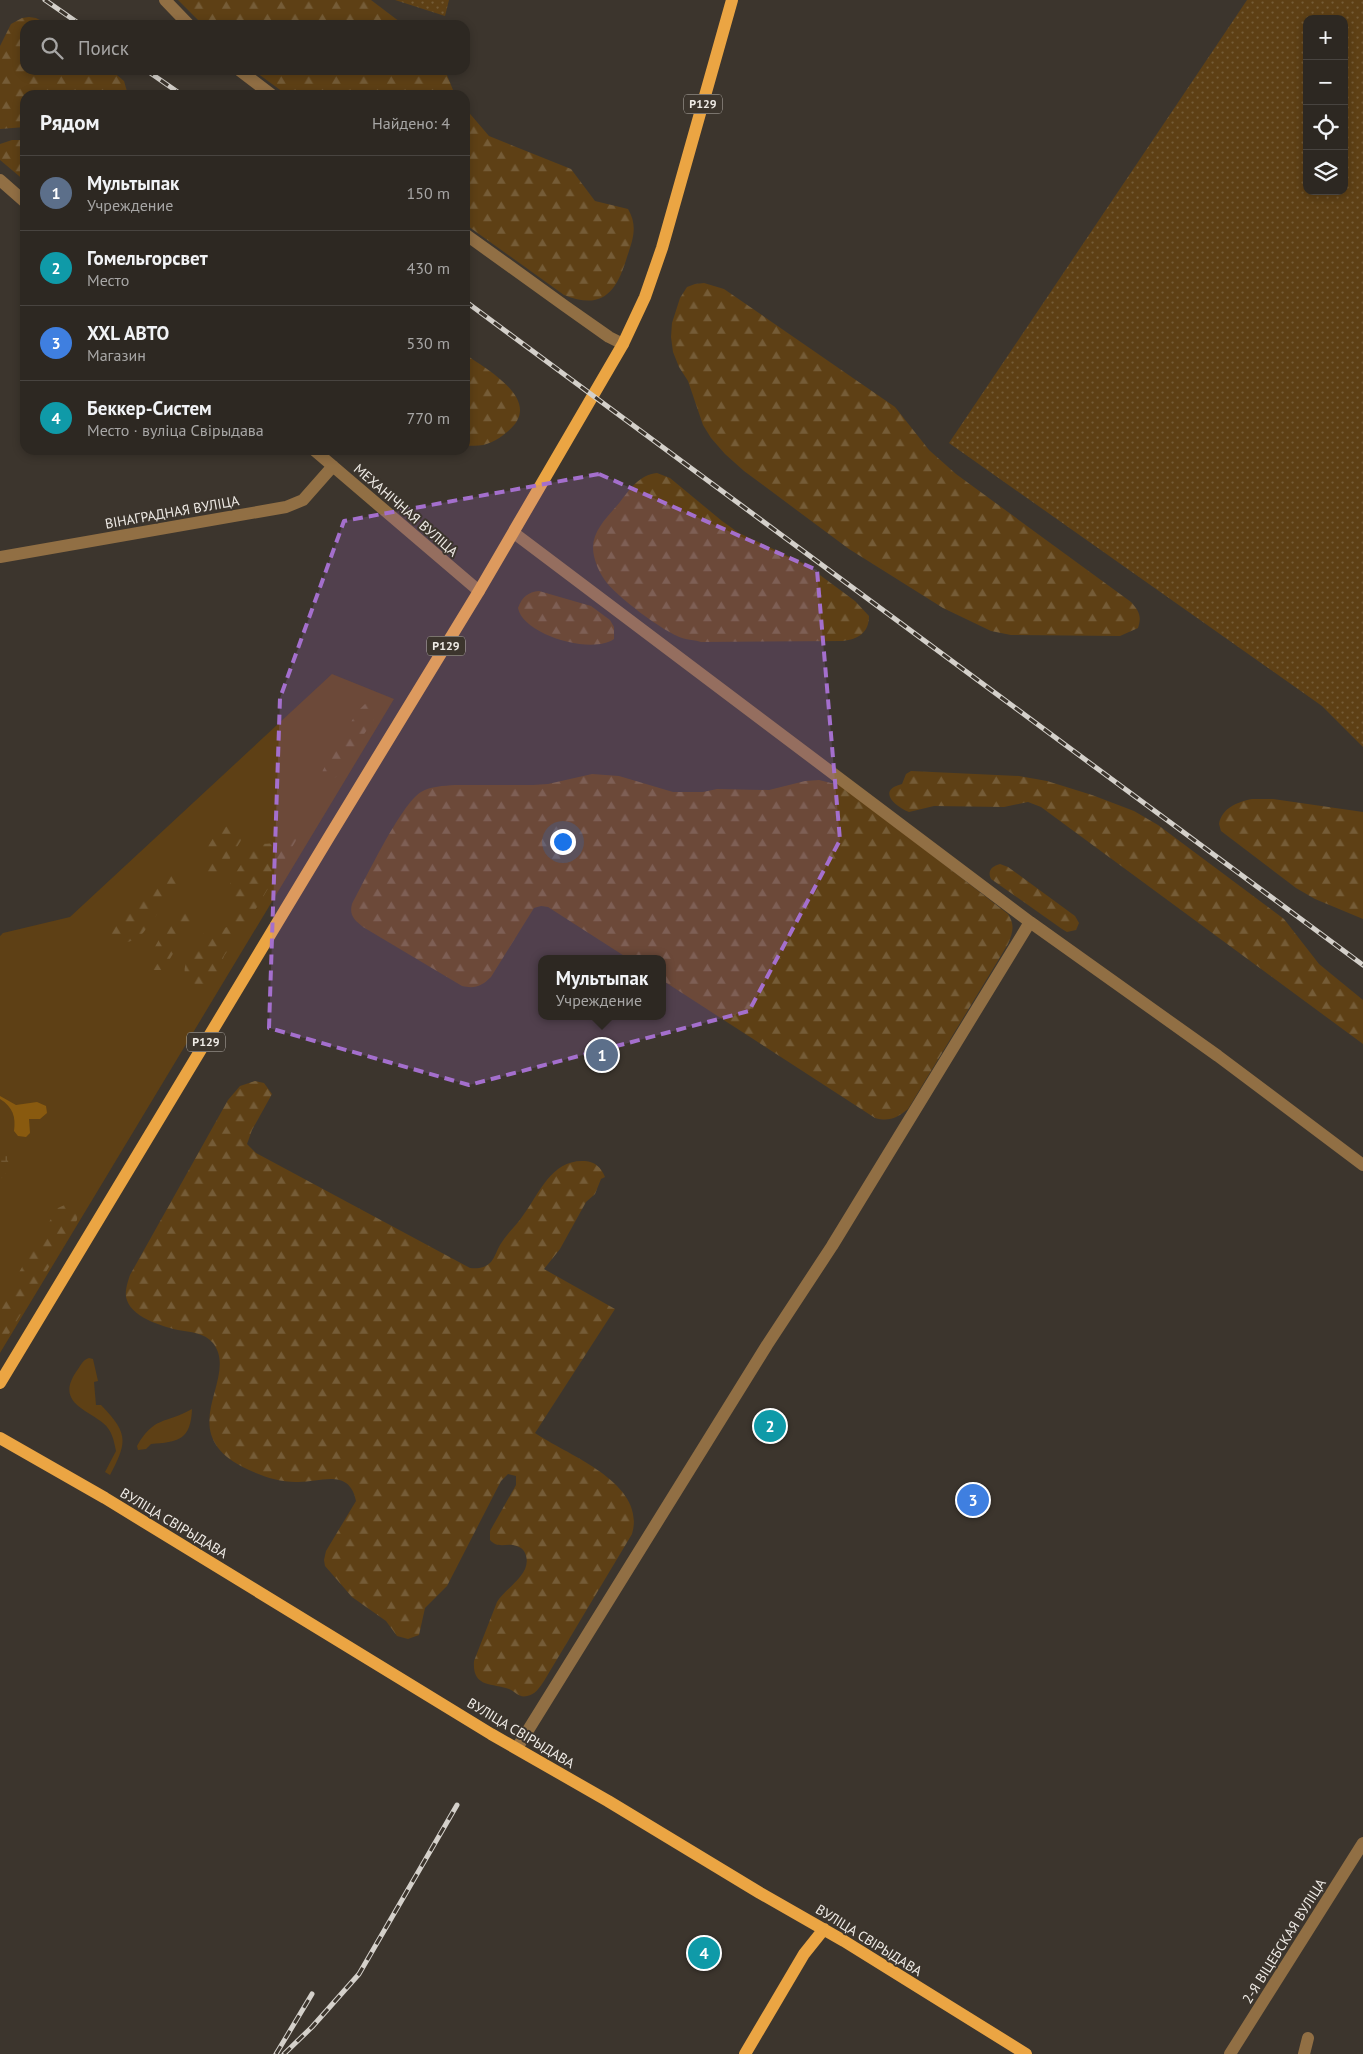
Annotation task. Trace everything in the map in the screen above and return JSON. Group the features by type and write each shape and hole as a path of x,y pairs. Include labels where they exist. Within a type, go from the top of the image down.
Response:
{"main road":[{"name":"Р129","path":"0,1382 329,836 480,591 624,344 645,297 667,232 732,0"},
{"name":"ВУЛІЦА СВІРЫДАВА","path":"0,1438 105,1498 517,1748 824,1929 1026,2054"},
{"path":"745,2054 804,1954 824,1929"}],"street":[{"path":"165,0 184,20"},
{"path":"246,75 265,90"},
{"path":"0,180 20,198"},
{"path":"470,238 564,306 609,337 624,344"},
{"name":"МЕХАНІЧНАЯ ВУЛІЦА","path":"320,455 480,591"},
{"name":"ВІНАГРАДНАЯ ВУЛІЦА","path":"0,557 286,507 303,500 333,466"},
{"path":"514,533 1030,922 1210,1051 1363,1165"},
{"path":"517,1748 767,1345 832,1246 1030,922"},
{"name":"2-Я ВІЦЕБСКАЯ ВУЛІЦА","path":"1230,2054 1363,1844"},
{"path":"1304,2054 1308,2038"}],"highlighted area":[{"path":"599,474 817,570 840,840 749,1011 469,1085 269,1028 280,698 344,521"}],"green space":[{"path":"178,0 371,0 397,20 198,20"},
{"path":"395,0 449,0 445,16"},
{"path":"1247,0 1363,0 1363,747 1322,706 949,443"},
{"path":"29,17 40,20 20,20 20,75 117,75 124,81 127,90 20,90 20,127 0,129 0,46 11,24 22,18"},
{"path":"260,75 447,75 453,90 280,90"},
{"path":"470,114 489,136 571,169 595,201 628,209 633,221 633,238 623,269 613,288 606,295 589,301 564,295 470,228"},
{"path":"12,140 20,140 20,177 0,160 0,144"},
{"path":"704,283 724,289 895,407 929,450 956,474 1131,602 1139,614 1138,628 1120,636 1011,635 991,631 943,608 849,549 744,471 725,454 703,425 688,381 679,367 673,352 672,323 680,298 687,287"},
{"path":"470,358 509,387 517,398 520,409 517,420 507,432 492,442 471,446"},
{"path":"657,473 670,478 739,533 805,564 855,601 869,616 865,631 858,637 843,641 701,642 684,639 664,629 640,613 618,595 604,579 595,560 593,547 602,523 631,488 645,477"},
{"path":"539,591 591,606 610,620 614,627 614,639 590,645 575,643 560,640 532,626 523,618 518,608 526,596"},
{"path":"332,674 394,699 0,1353 0,936 3,933 70,917"},
{"path":"368,703 375,708 374,719 336,777 329,780 325,779 322,773 323,770 357,712"},
{"path":"911,771 1019,776 1047,781 1134,811 1158,825 1284,919 1319,964 1363,1000 1363,1044 1041,807 1028,802 1004,807 934,806 909,812 898,806 889,794 890,790 902,784 906,774"},
{"path":"592,774 619,776 673,792 703,792 717,789 769,790 805,781 819,780 843,786 1008,914 1012,922 1011,936 1008,944 908,1109 900,1115 885,1120 875,1118 666,983 666,955 623,955 548,907 534,908 491,977 475,987 462,986 363,927 353,917 351,911 352,904 384,844 404,811 421,792 433,787 455,785 548,784"},
{"path":"1252,799 1273,799 1363,812 1363,919 1315,899 1296,888 1221,831 1219,824 1223,814 1236,804"},
{"path":"234,824 242,827 243,837 216,882 207,885 203,881 202,873 208,846 219,832"},
{"path":"292,828 298,829 298,837 259,904 224,956 214,984 205,987 191,982 185,974 185,969 188,958 197,941 208,930 227,927 234,917 227,892 244,860 256,846 278,842"},
{"path":"1000,864 1008,867 1075,916 1079,923 1076,930 1067,932 1062,929 991,879 991,869"},
{"path":"171,870 179,872 181,876 178,886 143,933 129,942 116,943 111,941 109,930 113,922 154,879"},
{"path":"184,910 188,910 193,915 192,922 165,967 161,970 153,970 149,965 152,953 168,926"},
{"path":"255,1081 264,1083 272,1094 252,1130 247,1144 256,1153 470,1268 481,1268 491,1262 503,1241 555,1171 564,1165 585,1161 595,1164 602,1170 605,1177 601,1179 595,1194 586,1202 560,1249 544,1269 615,1309 535,1433 585,1462 617,1486 628,1500 634,1516 632,1534 544,1681 530,1695 522,1696 509,1689 484,1683 476,1676 474,1670 474,1661 497,1602 518,1580 526,1567 527,1561 522,1549 513,1545 498,1545 490,1540 490,1531 516,1485 516,1476 508,1474 501,1481 447,1586 425,1608 419,1635 408,1639 397,1636 386,1621 352,1597 325,1566 326,1551 356,1501 352,1490 340,1480 324,1479 290,1482 266,1477 249,1470 225,1455 213,1440 209,1423 219,1373 219,1357 213,1343 202,1335 147,1320 133,1310 129,1304 126,1291 130,1275 228,1100 240,1086"},
{"path":"0,1146 8,1158 8,1167 4,1176 0,1179"},
{"path":"69,1203 78,1209 77,1220 0,1349 0,1304 58,1208"},
{"path":"89,1358 93,1359 98,1381 94,1382 96,1405 101,1405 110,1415 120,1430 122,1438 120,1454 110,1475 105,1472 116,1451 111,1432 103,1423 76,1404 71,1398 69,1391 76,1372 83,1362"},
{"path":"192,1409 189,1427 181,1437 169,1442 151,1444 146,1449 138,1450 137,1446 143,1436 155,1425"}],"shaded area":[{"path":"0,1096 16,1105 37,1102 46,1106 47,1113 40,1119 29,1119 30,1133 26,1137 18,1136 14,1131 13,1113 8,1105 0,1099"}],"railway":[{"path":"45,0 74,20"},
{"path":"153,75 175,90"},
{"path":"470,305 1363,965"},
{"path":"284,2054 312,2027 359,1974 457,1805"},
{"path":"276,2054 312,1994"}],"place":[{"name":"Мультыпак","path":"602,1055"},
{"name":"Гомельгорсвет","path":"770,1426"},
{"name":"XXL АВТО","path":"973,1500"},
{"name":"Беккер-Систем","path":"704,1953"}]}
